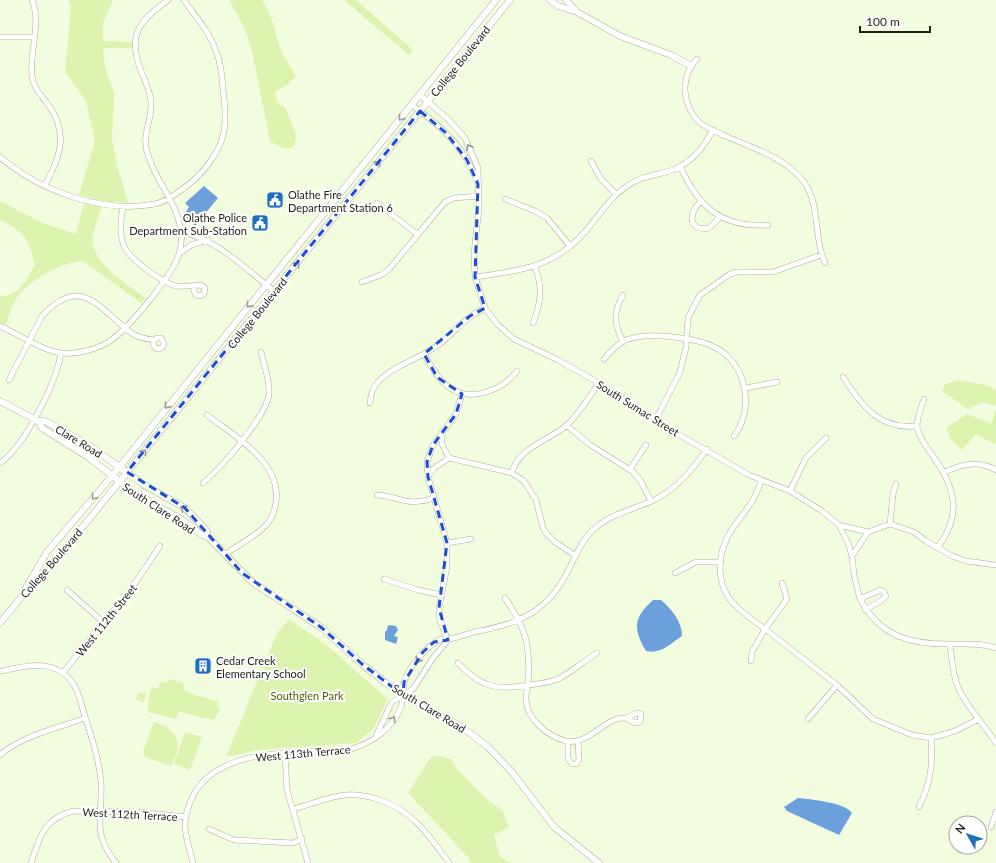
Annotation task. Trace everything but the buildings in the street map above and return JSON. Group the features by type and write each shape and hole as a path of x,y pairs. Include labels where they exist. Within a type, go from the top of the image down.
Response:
{"street":[{"path":"32,0 36,14 32,81 55,115 61,137 60,153 46,185"},
{"path":"168,0 144,19 137,33 134,48 150,92 151,111 146,129 145,146 150,161 179,219 181,232 179,254"},
{"path":"0,157 18,170 46,185 78,198 123,206 157,204 169,198 191,183 215,152 223,133 226,114 222,68 216,50 184,0"},
{"name":"College Boulevard","path":"19,600 47,552 112,476 496,0"},
{"name":"College Boulevard","path":"0,624 19,600 60,555 275,292 510,0"},
{"path":"550,0 558,6 577,12 620,36 666,52 691,66"},
{"path":"566,0 577,12"},
{"path":"0,37 34,37"},
{"path":"697,59 691,66 686,82 686,100 695,117 713,130 780,161 799,176 810,192 814,204 818,241 821,255 825,263"},
{"name":"South Sumac Street","path":"420,95 448,119 465,138 478,168 480,208 474,253 475,277 485,308 497,324 514,339 558,360 599,383 655,421 707,449 761,481 790,491 809,502 839,525 852,556 854,574 860,599 866,610 888,631 908,641 925,644 971,644 996,648"},
{"name":"South Sumac Street","path":"412,105 446,133 457,146 467,160 478,184"},
{"path":"475,277 535,267 570,246 583,234 616,194 625,187 644,177 680,166 694,156 703,147 713,130"},
{"path":"591,161 601,179 616,194"},
{"path":"680,166 690,185 701,201 720,217 742,224 768,225"},
{"path":"362,282 386,271 444,202 454,198 479,196"},
{"path":"505,199 535,211 547,218 570,246"},
{"path":"701,201 692,211 691,216 695,225 699,228 709,228 720,217"},
{"path":"377,203 417,234"},
{"path":"123,206 121,235 124,248 133,258 163,281 177,286 194,287"},
{"path":"181,232 193,234 208,240 275,292"},
{"path":"0,326 61,353 89,350 110,341 126,327 163,281 179,254 191,245 208,240"},
{"path":"655,421 680,372 685,358 688,318 694,304 701,294 722,278 737,272 773,272 821,255"},
{"path":"533,323 541,294 541,283 535,267"},
{"path":"622,342 614,314 623,295"},
{"path":"10,380 42,316 50,307 66,298 79,296 91,299 139,336 154,340"},
{"path":"370,403 371,393 380,380 394,369 424,354 448,337 470,316 485,308"},
{"path":"604,359 622,342 648,335 687,338 716,347 728,357 740,374 746,388 745,411 741,426 734,436"},
{"path":"203,482 214,474 262,414 268,400 268,381 261,352"},
{"path":"0,463 16,449 36,420 59,364 61,353"},
{"path":"424,354 437,376 446,385 462,394 483,393 496,389 511,379 517,371"},
{"path":"843,377 866,410 878,418 904,427 917,426"},
{"path":"746,388 776,382"},
{"path":"512,473 516,462 525,453 566,425 580,410 599,383"},
{"path":"448,640 440,617 447,566 447,543 428,477 427,462 433,445 442,435 456,414 462,394"},
{"path":"924,399 917,426 925,444 950,483 953,507 946,533 937,548"},
{"name":"Clare Road","path":"0,402 36,420 45,421 83,442 119,467"},
{"path":"207,415 264,462 273,475 277,498 271,517 261,530 237,545 225,555"},
{"name":"Clare Road","path":"36,420 42,428 88,457 112,476"},
{"path":"566,425 589,444 630,469 640,480 651,501"},
{"path":"442,435 442,444 449,458"},
{"path":"790,491 806,458 826,438"},
{"path":"630,469 646,445"},
{"path":"375,738 388,707 392,702 414,689 433,658 448,640 532,615 551,598 566,576 576,556 590,534 602,522 651,501 670,489 686,476 707,449"},
{"path":"428,477 433,469 449,458 512,473 524,481 532,491 546,533 555,542 576,556"},
{"path":"944,472 970,463 985,464 996,470"},
{"name":"South Clare Road","path":"119,467 153,491 185,508 206,531 208,537 252,582 322,628 362,664 403,695 462,727 488,747 512,772 554,828 598,863"},
{"name":"South Clare Road","path":"112,476 136,494 181,519 202,535 208,537"},
{"path":"761,481 753,503 729,534 722,548 719,562 724,586 735,606 837,685 873,719 901,732 931,738 956,731 977,720"},
{"path":"890,524 893,494 896,484"},
{"path":"377,495 389,496 411,503 434,498"},
{"path":"839,525 868,532 890,524 914,532 937,548 966,561 996,566"},
{"path":"852,556 868,532"},
{"path":"447,543 471,539"},
{"name":"West 112th Street","path":"63,673 103,622 125,598 160,546"},
{"path":"675,573 696,562 719,562"},
{"path":"384,579 418,590 442,595"},
{"path":"751,661 752,652 765,629 787,599 782,583"},
{"path":"67,590 103,622"},
{"path":"860,599 880,590 884,592 886,596 866,610"},
{"path":"505,598 519,620 528,648 528,685 526,698 533,718 548,733 568,741 578,740 589,736 614,721 627,718"},
{"name":"West 113th Terrace","path":"193,863 186,833 186,817 189,803 195,791 212,773 226,764 263,755 348,750 361,747 380,736 395,717 401,706 404,682 423,652 441,638 448,640"},
{"path":"950,644 952,666 958,686 977,720 996,743"},
{"path":"458,663 473,678 488,685 504,689 546,683 558,678 597,653"},
{"path":"2,671 39,664 55,668 70,679 78,692 98,762 101,784 99,832 107,852 116,863"},
{"path":"808,719 837,685"},
{"path":"0,755 23,741 85,718"},
{"path":"919,806 929,782 933,767 931,738"},
{"path":"568,741 568,759 572,764 576,764 579,760 578,740"},
{"path":"286,754 287,790 308,863"},
{"path":"293,809 347,794 362,795 382,801 401,810 419,824 449,863"},
{"name":"West 112th Terrace","path":"31,863 40,837 53,819 73,811 99,811 186,817"},
{"path":"992,827 996,812"},
{"path":"209,829 234,840 293,843 302,839"}],"highlighted area":[{"path":"420,111 446,133 467,160 478,184 475,277 485,308 470,316 424,354 437,377 462,394 456,414 433,445 427,462 428,477 447,543 439,608 448,640 434,642 423,652 404,682 403,695 362,664 322,628 242,573 185,508 127,472"}],"green space":[{"path":"69,0 113,0 103,23 103,41 132,42 132,48 103,48 105,68 114,93 112,139 117,165 128,203 109,202 79,195 95,141 86,101 65,72 71,8"},
{"path":"229,0 262,0 269,12 281,51 296,76 285,87 275,91 277,102 286,108 296,136 294,146 289,149 282,148 270,141 252,51 245,29"},
{"path":"344,0 356,0 413,50 409,55"},
{"path":"0,201 43,223 76,234 84,203 102,207 93,234 93,244 96,254 110,271 146,298 141,303 83,261 74,262 46,273 29,285 14,302 6,325 0,323 0,297 13,293 22,286 35,265 30,248 24,237 15,228 0,219"},
{"path":"959,380 989,386 996,390 996,406 983,402 968,409 942,391 945,384"},
{"path":"996,410 996,445 976,434 962,450 951,440 946,428 967,414 992,424 994,411"},
{"name":"Southglen Park","path":"289,619 325,644 388,699 374,728 356,743 257,750 226,757 277,633"},
{"path":"170,679 183,683 184,689 195,695 219,702 217,707 221,708 214,720 205,717 204,719 179,711 176,719 148,712 149,696 152,687 158,689 161,681 165,683"},
{"path":"138,692 146,694 144,703 136,700"},
{"path":"154,722 169,728 174,733 176,738 177,751 171,766 145,757 143,752"},
{"path":"185,732 202,737 190,770 174,764"},
{"path":"439,756 451,759 456,768 484,797 502,810 509,827 494,835 500,857 511,863 471,863 468,857 408,793 431,757"}],"water":[{"path":"204,186 218,198 195,226 184,215 189,207 185,203"},
{"path":"653,600 661,600 672,612 680,625 682,636 665,648 651,652 646,651 642,643 637,630 637,624 646,606"},
{"path":"388,625 396,626 398,630 394,636 398,637 396,644 385,640 385,632"},
{"path":"798,798 835,804 852,813 839,835 787,811 784,807"}],"place":[{"name":"Olathe Fire Department Station 6","path":"275,200"},
{"name":"Olathe Police Department Sub-Station","path":"260,223"},
{"name":"Cedar Creek Elementary School","path":"203,666"}]}
